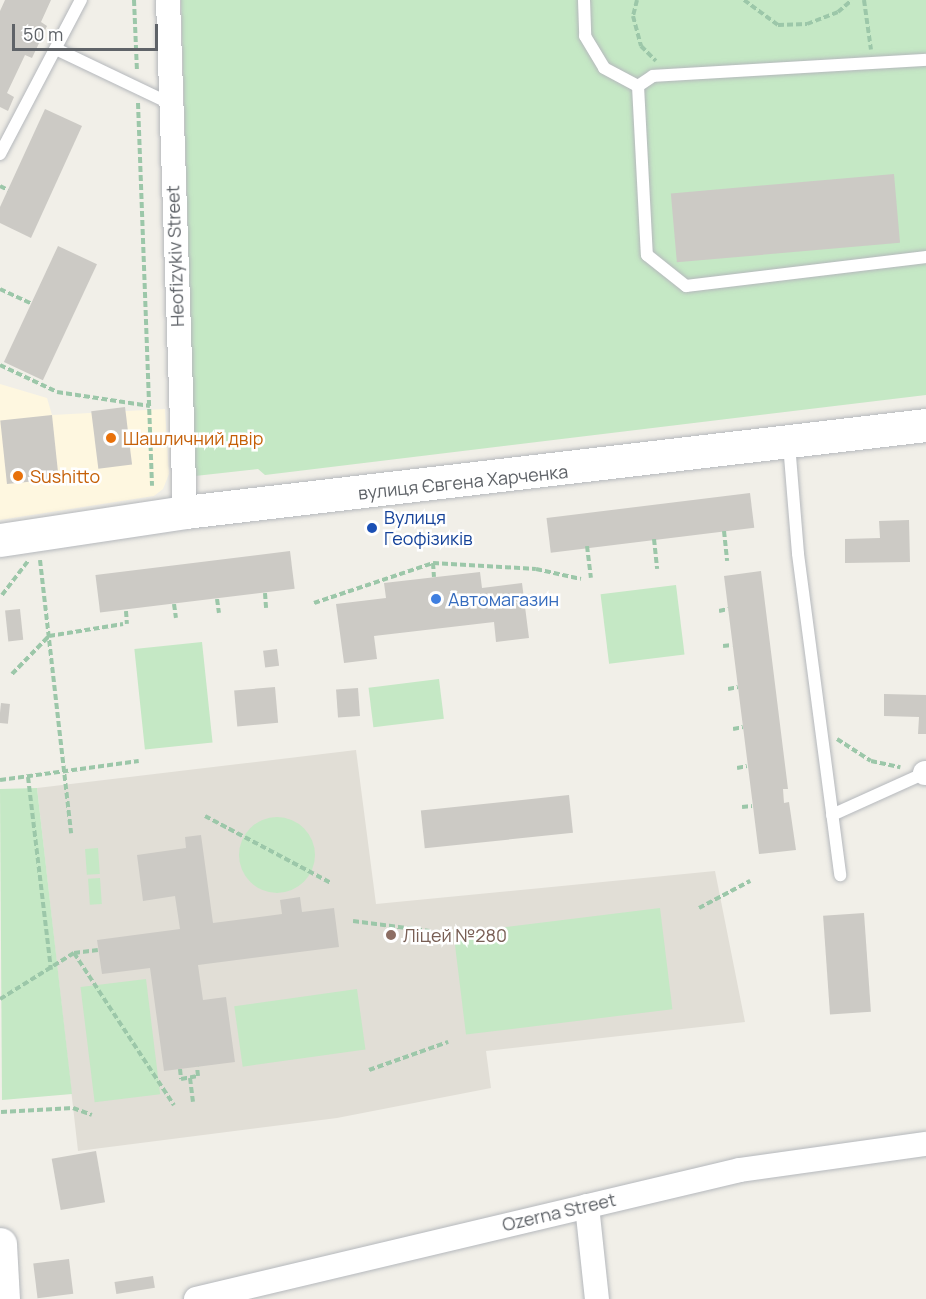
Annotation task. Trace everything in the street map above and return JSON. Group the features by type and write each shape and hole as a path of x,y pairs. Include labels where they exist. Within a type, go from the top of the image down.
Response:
{"main road":[{"name":"вулиця Євгена Харченка","path":"0,540 38,540 185,512 789,444 926,425"},
{"path":"0,1244 3,1299"}],"street":[{"name":"Heofizykiv Street","path":"168,0 169,104 185,512"},
{"name":"Ozerna Street","path":"196,1299 740,1170 926,1144"},
{"path":"587,1206 597,1299"}],"lane":[{"path":"0,154 81,0"},
{"path":"584,0 585,36 604,69 638,86"},
{"path":"56,49 169,104"},
{"path":"638,86 653,76 926,60"},
{"path":"638,86 647,255 686,286 926,257"},
{"path":"789,444 819,727 840,875"},
{"path":"832,815 925,772"}],"path":[{"path":"134,0 152,486"},
{"path":"637,0 633,16 641,46 670,75"},
{"path":"744,0 778,26 807,24 838,12 852,0"},
{"path":"864,0 873,63"},
{"path":"0,186 8,190"},
{"path":"0,289 32,304"},
{"path":"0,365 57,392 150,406"},
{"path":"724,531 727,561"},
{"path":"654,539 657,569"},
{"path":"2,595 38,540"},
{"path":"38,540 71,833"},
{"path":"587,546 591,578"},
{"path":"433,563 434,577"},
{"path":"314,603 433,563 536,569 581,579"},
{"path":"264,593 266,608"},
{"path":"217,599 219,613"},
{"path":"174,604 176,618"},
{"path":"719,611 728,609"},
{"path":"12,674 49,636 125,624 126,611"},
{"path":"723,646 732,645"},
{"path":"728,689 738,687"},
{"path":"733,729 743,727"},
{"path":"819,727 871,761 925,772"},
{"path":"0,780 139,761"},
{"path":"737,768 747,766"},
{"path":"28,777 51,970"},
{"path":"742,807 753,806"},
{"path":"205,816 331,883"},
{"path":"699,908 750,881"},
{"path":"353,921 429,931"},
{"path":"0,999 51,970 74,953 98,950"},
{"path":"74,953 174,1105"},
{"path":"369,1070 448,1042"},
{"path":"180,1069 182,1079 198,1076 197,1067"},
{"path":"190,1078 193,1102"},
{"path":"1,1113 73,1108 92,1115"}],"shaded area":[{"path":"0,384 47,398 52,415 165,409 169,474 163,489 154,496 0,520"},
{"name":"Ліцей №280","path":"356,750 376,904 715,871 745,1022 486,1051 491,1088 337,1118 78,1151 37,788"}],"green space":[{"path":"181,0 926,0 926,395 265,475 258,469 195,476"},
{"path":"676,585 685,654 609,664 601,594"},
{"path":"202,642 213,742 145,750 134,649"},
{"path":"439,679 444,719 373,727 369,688"},
{"path":"37,788 72,1094 2,1100 0,789"},
{"path":"270,817 284,817 298,823 309,834 315,848 312,870 304,882 284,893 270,893 256,887 245,876 239,862 239,848 245,834 256,823"},
{"path":"98,848 100,874 87,875 85,849"},
{"path":"100,878 102,904 90,905 88,879"},
{"path":"660,908 672,1009 466,1035 454,933"},
{"path":"146,979 160,1094 95,1102 80,987"},
{"path":"357,989 365,1049 243,1067 234,1006"}],"building":[{"path":"5,0 51,0 41,22 47,26 32,58 25,55 7,93 14,97 8,111 0,107 0,11"},
{"path":"45,109 82,126 31,238 0,223 0,207"},
{"path":"894,174 900,243 677,262 671,194"},
{"path":"58,246 97,264 43,380 4,362"},
{"name":"Шашличний двір","path":"125,407 132,465 98,469 91,411"},
{"path":"52,415 59,479 7,484 0,420"},
{"path":"750,493 754,528 551,553 547,518"},
{"path":"909,520 910,562 845,563 845,539 880,538 879,521"},
{"path":"290,551 295,589 100,613 95,575"},
{"path":"761,571 788,789 783,789 784,803 789,802 796,850 759,854 724,576"},
{"path":"480,572 482,588 522,583 529,638 496,642 494,622 374,636 377,659 344,663 336,604 386,598 384,583"},
{"path":"20,609 23,640 8,641 5,611"},
{"path":"277,649 279,666 265,668 263,651"},
{"path":"275,687 278,723 237,726 234,691"},
{"path":"358,688 360,716 338,717 336,690"},
{"path":"884,694 926,695 926,734 918,734 919,717 884,716"},
{"path":"1,703 10,704 8,724 0,723"},
{"path":"569,795 573,833 425,848 421,811"},
{"path":"201,835 213,923 282,914 280,900 300,897 302,912 334,908 339,947 198,965 203,1000 226,997 235,1062 164,1071 150,968 102,974 97,940 180,929 175,896 143,901 137,855 186,848 185,837"},
{"path":"864,913 871,1012 830,1015 823,916"},
{"path":"96,1151 105,1202 61,1210 52,1159"},
{"path":"69,1259 73,1294 38,1298 33,1263"},
{"path":"153,1276 155,1288 116,1294 114,1282"}],"place":[{"name":"Шашличний двір","path":"111,438"},
{"name":"Sushitto","path":"18,476"},
{"name":"Вулиця Геофізиків","path":"372,528"},
{"name":"Автомагазин","path":"436,599"},
{"name":"Ліцей №280","path":"391,935"}]}
